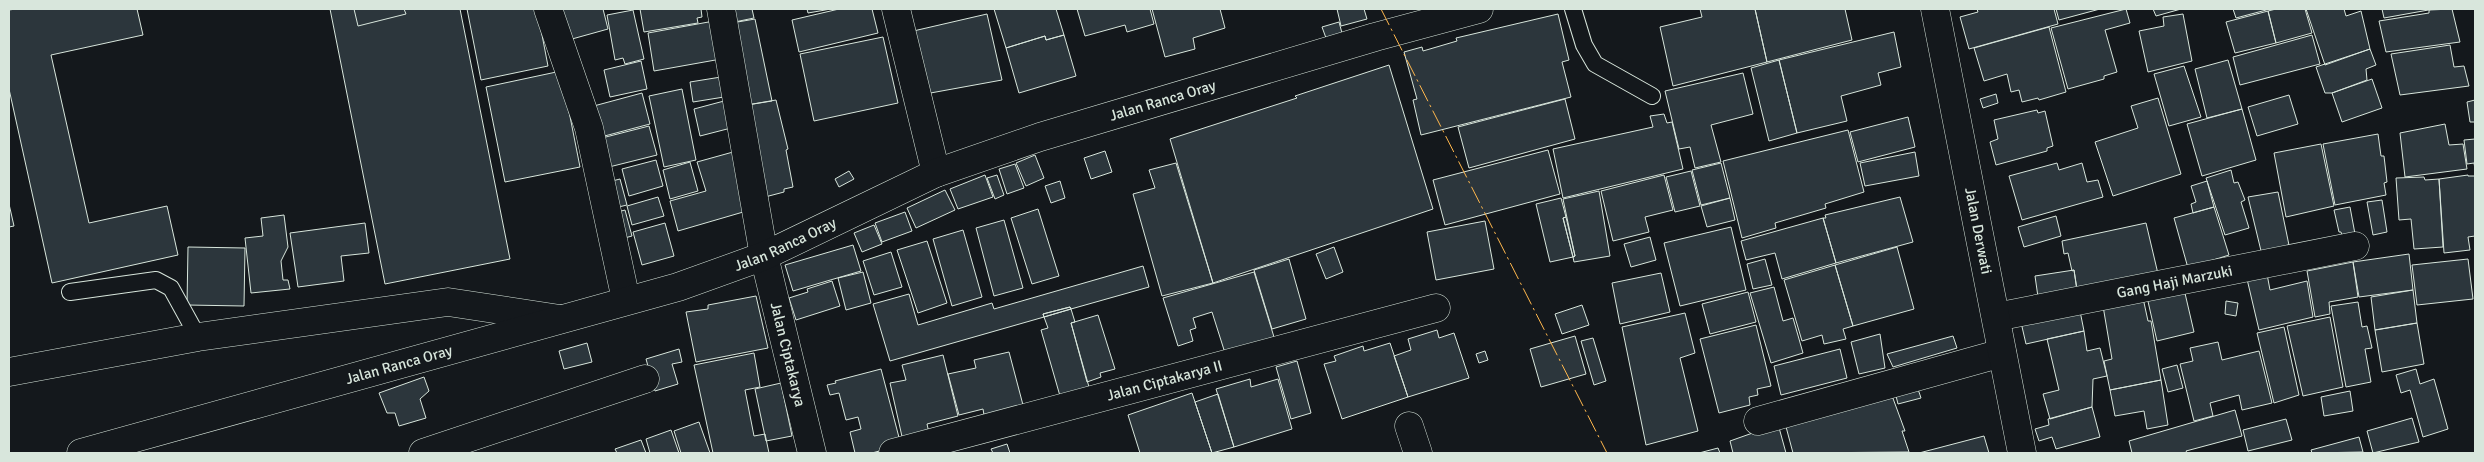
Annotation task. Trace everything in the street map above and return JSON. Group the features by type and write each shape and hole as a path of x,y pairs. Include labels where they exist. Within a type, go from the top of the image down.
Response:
{"street":[{"path":"548,9 589,128 626,300"},
{"name":"Jalan Ciptakarya","path":"722,9 764,256 812,453"},
{"path":"896,9 936,173"},
{"name":"Jalan Ranca Oray","path":"81,453 678,287 764,256 936,173 1049,134 1374,37 1479,9"},
{"name":"Jalan Derwati","path":"1935,9 2022,453"},
{"name":"Gang Haji Marzuki","path":"1996,317 2355,246"},
{"path":"9,372 198,337 448,302 560,319"},
{"name":"Jalan Ciptakarya II","path":"893,453 1436,308"},
{"path":"1758,421 2002,353"},
{"path":"423,453 645,380"},
{"path":"1409,426 1418,453"}],"lane":[{"path":"1573,9 1584,45 1596,64 1652,96"},
{"path":"70,292 156,280 171,288 198,337"}],"building":[{"path":"137,9 143,35 51,55 89,223 167,206 178,255 52,283 9,89 9,10"},
{"path":"330,9 460,9 510,259 385,284"},
{"path":"354,9 404,9 406,14 358,26"},
{"path":"467,9 537,9 548,66 481,80"},
{"path":"553,9 603,9 608,29 572,39 570,31 559,34"},
{"path":"640,9 701,9 702,17 697,18 698,23 644,32"},
{"path":"724,9 752,9 754,18 725,24"},
{"path":"807,9 831,9 808,13"},
{"path":"839,9 872,9 878,33 799,52 792,20"},
{"path":"994,9 1056,9 1064,35 1046,40 1045,36 1006,48"},
{"path":"1077,9 1150,9 1154,24 1127,32 1125,25 1085,36"},
{"path":"1152,9 1220,9 1225,28 1193,38 1195,49 1165,57"},
{"path":"1337,9 1364,9 1367,19 1341,26"},
{"path":"1700,9 1755,9 1767,62 1673,86 1660,27 1702,17"},
{"path":"1755,9 1845,9 1852,40 1767,62"},
{"path":"1977,9 2054,9 2058,24 1969,49 1960,17 1978,12"},
{"path":"2056,9 2100,9 2059,20"},
{"path":"2126,9 2130,23 2105,30 2117,72 2104,76 2104,79 2068,89 2051,28"},
{"path":"2153,9 2181,9 2156,16"},
{"path":"2233,9 2270,9 2236,18"},
{"path":"2276,9 2305,9 2312,33 2276,43 2268,11"},
{"path":"2306,9 2344,9 2346,16 2361,11 2370,49 2325,65"},
{"path":"2382,9 2434,9 2384,18"},
{"path":"2452,9 2460,42 2386,52 2379,21 2429,13 2429,10"},
{"path":"633,10 644,59 625,64 623,58 615,60 607,15"},
{"path":"2268,11 2276,43 2235,53 2226,22"},
{"path":"987,14 1002,80 925,94 909,32"},
{"path":"1558,14 1569,60 1562,62 1571,97 1421,135 1413,100 1417,99 1404,52 1422,47 1423,51 1457,41 1456,38"},
{"path":"2183,14 2192,61 2148,72 2139,31 2164,26 2163,17"},
{"path":"755,19 772,101 741,106 726,24"},
{"path":"714,21 721,59 654,71 648,33"},
{"path":"1339,22 1342,33 1326,38 1322,27"},
{"path":"2049,27 2066,92 2039,100 2038,98 2022,102 2019,90 2011,92 2007,74 1984,81 1974,48"},
{"path":"1894,32 1901,67 1878,73 1881,85 1841,96 1847,121 1797,133 1779,60"},
{"path":"1064,35 1076,76 1019,93 1006,48 1045,36 1046,40"},
{"path":"2312,35 2320,64 2240,85 2233,57"},
{"path":"883,37 898,103 814,121 800,54"},
{"path":"2450,45 2454,67 2464,66 2469,86 2400,95 2391,54"},
{"path":"2370,49 2376,65 2366,69 2367,80 2332,93 2325,93 2316,67"},
{"path":"1779,60 1797,133 1769,141 1751,68"},
{"path":"2228,60 2242,109 2207,118 2195,69"},
{"path":"641,61 647,89 610,97 604,70"},
{"path":"1389,65 1433,209 1213,283 1170,139 1297,98 1295,96"},
{"path":"2184,66 2201,117 2169,126 2154,74"},
{"path":"561,71 580,167 505,182 486,87"},
{"path":"1743,73 1753,114 1711,125 1721,162 1695,168 1690,147 1679,149 1665,91"},
{"path":"721,77 724,97 693,102 690,82"},
{"path":"2372,79 2382,108 2342,122 2332,93"},
{"path":"682,89 696,160 664,167 649,96"},
{"path":"642,93 650,124 597,138 590,107"},
{"path":"1996,94 1998,103 1983,108 1980,99"},
{"path":"2289,95 2298,124 2257,136 2248,107"},
{"path":"2158,98 2181,174 2113,196 2095,142 2138,128 2131,106"},
{"path":"1565,99 1575,139 1469,168 1458,127"},
{"path":"776,100 788,149 786,150 793,187 784,189 784,192 765,197 741,106"},
{"path":"2475,100 2475,122 2470,122 2467,102"},
{"path":"724,101 731,128 700,136 694,109"},
{"path":"2242,109 2256,160 2202,176 2187,124"},
{"path":"2037,110 2038,113 2045,111 2053,146 2047,148 2047,151 1996,165 1990,142 1998,139 1994,120"},
{"path":"1664,114 1667,123 1672,122 1683,169 1563,198 1553,149 1653,127 1650,116"},
{"path":"1908,117 1915,147 1858,162 1850,132"},
{"path":"2445,124 2449,145 2463,144 2467,169 2405,177 2400,133"},
{"path":"649,126 657,155 605,168 598,139"},
{"path":"1848,130 1864,192 1825,204 1826,208 1775,223 1776,228 1742,238 1723,161"},
{"path":"2378,134 2381,156 2384,156 2387,182 2384,183 2386,195 2335,205 2323,144"},
{"path":"2475,139 2475,169 2474,163 2467,164 2464,140"},
{"path":"2321,144 2334,206 2286,217 2274,153"},
{"path":"1548,150 1560,194 1445,225 1433,180"},
{"path":"1105,151 1112,172 1091,179 1084,158"},
{"path":"733,152 750,210 678,231 670,201 706,191 697,162"},
{"path":"1915,152 1919,176 1865,186 1860,163"},
{"path":"1035,155 1044,178 1026,186 1016,163"},
{"path":"656,160 663,186 629,196 622,169"},
{"path":"690,162 698,191 670,199 663,170"},
{"path":"1176,163 1213,283 1162,296 1133,194 1155,188 1149,170"},
{"path":"1721,163 1730,198 1701,205 1692,170"},
{"path":"2057,163 2059,170 2082,163 2087,182 2098,180 2103,197 2022,220 2009,176"},
{"path":"1015,164 1024,188 1007,194 999,169"},
{"path":"2231,170 2234,183 2238,182 2245,200 2241,202 2249,228 2225,235 2206,178"},
{"path":"849,171 854,179 839,187 835,179"},
{"path":"1691,171 1700,206 1675,212 1666,177"},
{"path":"985,175 993,197 958,209 950,189"},
{"path":"997,175 1004,195 995,199 987,178"},
{"path":"1664,175 1673,210 1645,217 1649,232 1613,241 1601,191"},
{"path":"2468,175 2475,176 2475,236 2468,237 2470,250 2444,253 2439,179"},
{"path":"2424,177 2425,180 2439,179 2443,247 2414,249 2411,219 2399,220 2396,178"},
{"path":"620,179 627,205 610,209 604,183"},
{"path":"1060,181 1065,198 1051,203 1045,186"},
{"path":"2207,181 2214,207 2193,213 2191,204 2196,202 2191,186"},
{"path":"945,190 955,210 916,228 907,208"},
{"path":"1599,191 1610,256 1574,262 1573,257 1575,256 1563,199"},
{"path":"2278,192 2290,250 2262,255 2248,197"},
{"path":"658,197 664,216 632,225 627,206"},
{"path":"1900,197 1913,242 1836,263 1823,218 1826,218 1825,215"},
{"path":"1561,198 1566,217 1563,218 1573,257 1550,262 1536,204"},
{"path":"1730,198 1735,220 1707,227 1701,206"},
{"path":"2382,200 2387,232 2373,235 2367,202"},
{"path":"9,204 14,226 9,227"},
{"path":"2214,207 2229,255 2188,268 2174,218"},
{"path":"2350,207 2355,234 2342,236 2341,232 2339,232 2334,210"},
{"path":"1038,209 1059,276 1032,284 1011,218"},
{"path":"625,210 632,236 617,240 610,214"},
{"path":"905,212 912,231 882,242 875,223"},
{"path":"284,215 288,247 281,261 283,280 288,280 290,289 251,293 245,238 263,236 261,218"},
{"path":"2056,216 2061,236 2024,247 2018,227"},
{"path":"1566,217 1575,256 1573,257 1563,218"},
{"path":"1823,218 1836,263 1782,279 1775,253 1746,260 1741,241"},
{"path":"1004,220 1023,288 994,296 976,228"},
{"path":"1485,221 1494,269 1436,280 1427,232"},
{"path":"365,223 369,253 341,256 344,281 298,287 290,233"},
{"path":"665,223 674,256 642,265 633,232"},
{"path":"2146,223 2159,278 2077,290 2074,270 2072,271 2068,253 2064,254 2062,241"},
{"path":"874,225 882,244 862,252 854,233"},
{"path":"1731,227 1746,290 1680,306 1664,243"},
{"path":"963,230 982,297 952,306 933,239"},
{"path":"1650,237 1656,260 1631,267 1624,244"},
{"path":"927,241 947,303 918,313 897,250"},
{"path":"853,245 861,271 793,291 785,265"},
{"path":"188,247 245,248 244,306 187,305"},
{"path":"1334,247 1343,272 1326,279 1316,254"},
{"path":"1897,247 1914,309 1853,326 1835,265"},
{"path":"891,252 902,287 874,295 863,261"},
{"path":"2409,254 2413,290 2359,297 2353,262"},
{"path":"1289,259 1306,319 1272,329 1254,270"},
{"path":"1765,259 1772,285 1753,289 1747,264"},
{"path":"2468,259 2473,299 2417,305 2412,265"},
{"path":"2353,262 2358,297 2329,302 2330,314 2315,317 2307,271"},
{"path":"1835,265 1853,326 1843,329 1846,339 1824,344 1822,335 1802,341 1784,280"},
{"path":"1143,266 1149,287 1071,309 1070,307 1043,314 1044,317 890,361 873,304 909,294 918,325 992,303 994,309"},
{"path":"2074,270 2077,290 2038,297 2035,276"},
{"path":"863,272 871,303 846,310 838,278"},
{"path":"1254,272 1274,337 1225,353 1212,312 1193,318 1196,328 1190,330 1193,341 1178,346 1163,298"},
{"path":"1661,273 1670,312 1620,324 1612,283"},
{"path":"2267,274 2270,290 2307,281 2313,317 2259,330 2247,279"},
{"path":"832,281 840,306 796,320 789,298 808,292 807,289"},
{"path":"1774,287 1783,321 1793,318 1803,353 1771,363 1750,293"},
{"path":"2184,289 2194,332 2157,341 2147,297"},
{"path":"2413,290 2417,323 2375,330 2371,297"},
{"path":"1748,292 1756,322 1710,334 1702,304"},
{"path":"756,296 768,348 696,362 686,312 708,309 708,305"},
{"path":"2143,298 2148,321 2151,321 2161,380 2110,390 2104,361 2112,359 2103,306"},
{"path":"2226,301 2238,303 2236,316 2225,314"},
{"path":"2358,302 2362,327 2367,326 2372,348 2365,349 2371,382 2346,387 2331,306"},
{"path":"1582,305 1589,325 1562,334 1555,314"},
{"path":"2079,306 2084,331 2026,344 2020,318"},
{"path":"1070,307 1071,309 1044,317 1043,314"},
{"path":"1071,309 1075,322 1071,323 1089,387 1060,396 1041,330 1048,328 1044,317"},
{"path":"1685,313 1695,353 1680,358 1698,431 1646,445 1622,327"},
{"path":"1098,315 1115,369 1100,373 1101,377 1087,382 1071,323"},
{"path":"2330,317 2343,387 2303,396 2287,326"},
{"path":"2417,323 2424,364 2382,372 2375,330"},
{"path":"1756,325 1771,386 1757,389 1758,395 1749,397 1750,405 1719,413 1700,339"},
{"path":"2284,327 2299,395 2274,403 2257,333"},
{"path":"1437,330 1439,338 1454,333 1469,378 1408,397 1394,356 1411,350 1408,339"},
{"path":"2084,331 2087,351 2100,348 2107,376 2093,379 2092,407 2050,419 2043,394 2059,390 2047,339"},
{"path":"1880,334 1885,368 1859,374 1851,342"},
{"path":"1575,336 1586,374 1541,387 1530,349"},
{"path":"1953,336 1957,348 1893,367 1887,354"},
{"path":"1593,338 1606,381 1594,385 1581,341"},
{"path":"2218,342 2222,360 2259,351 2272,403 2242,410 2239,395 2210,403 2213,416 2194,421 2180,364 2193,361 2190,348"},
{"path":"587,343 592,362 564,369 559,351"},
{"path":"1390,343 1408,397 1342,419 1324,364 1336,361 1334,356 1363,346 1364,351"},
{"path":"679,349 682,362 672,364 678,384 655,391 646,359"},
{"path":"1840,349 1847,378 1781,395 1774,366"},
{"path":"1485,351 1488,360 1479,363 1476,354"},
{"path":"1009,352 1023,405 984,415 983,409 959,415 948,374 976,368 974,360"},
{"path":"754,353 760,387 745,390 754,436 765,434 769,453 713,453 694,365"},
{"path":"943,355 958,416 927,424 929,433 903,441 890,383 906,380 902,365"},
{"path":"1297,361 1311,413 1291,419 1276,367"},
{"path":"2177,365 2183,388 2168,392 2162,369"},
{"path":"881,369 901,445 872,453 855,453 850,432 861,429 858,417 846,420 839,393 830,395 827,385 836,383 835,381"},
{"path":"2416,369 2420,384 2434,379 2448,429 2423,437 2410,390 2401,393 2396,375"},
{"path":"424,377 429,391 420,399 426,418 399,426 395,413 387,413 379,393"},
{"path":"1250,379 1251,387 1278,379 1292,429 1234,447 1216,389"},
{"path":"2161,380 2168,425 2147,429 2144,411 2115,416 2110,390"},
{"path":"781,383 792,436 766,441 755,389"},
{"path":"1917,386 1921,398 1898,404 1895,392"},
{"path":"2350,391 2353,411 2324,416 2321,397"},
{"path":"1192,393 1212,453 1140,453 1128,415"},
{"path":"1891,393 1905,431 1902,431 1909,452 1793,453 1785,423"},
{"path":"1218,394 1234,447 1212,453 1195,402"},
{"path":"2092,407 2100,437 2056,449 2052,437 2039,441 2035,429 2049,425 2048,419"},
{"path":"2235,410 2242,436 2186,451 2187,453 2132,453 2129,441"},
{"path":"2412,418 2419,442 2373,453 2367,431"},
{"path":"2286,419 2292,440 2248,451 2243,430"},
{"path":"699,422 710,453 681,453 674,431"},
{"path":"1778,424 1786,453 1733,453 1730,441"},
{"path":"671,430 679,453 650,453 646,439"},
{"path":"1984,436 1989,453 1919,453"},
{"path":"2359,437 2363,452 2312,453 2311,450"},
{"path":"641,440 646,453 617,453 615,449"},
{"path":"1007,444 1010,453 993,453 991,449"},
{"path":"1718,448 1720,453 1699,453"}],"power":[{"path":"1381,9 1607,453"}]}
